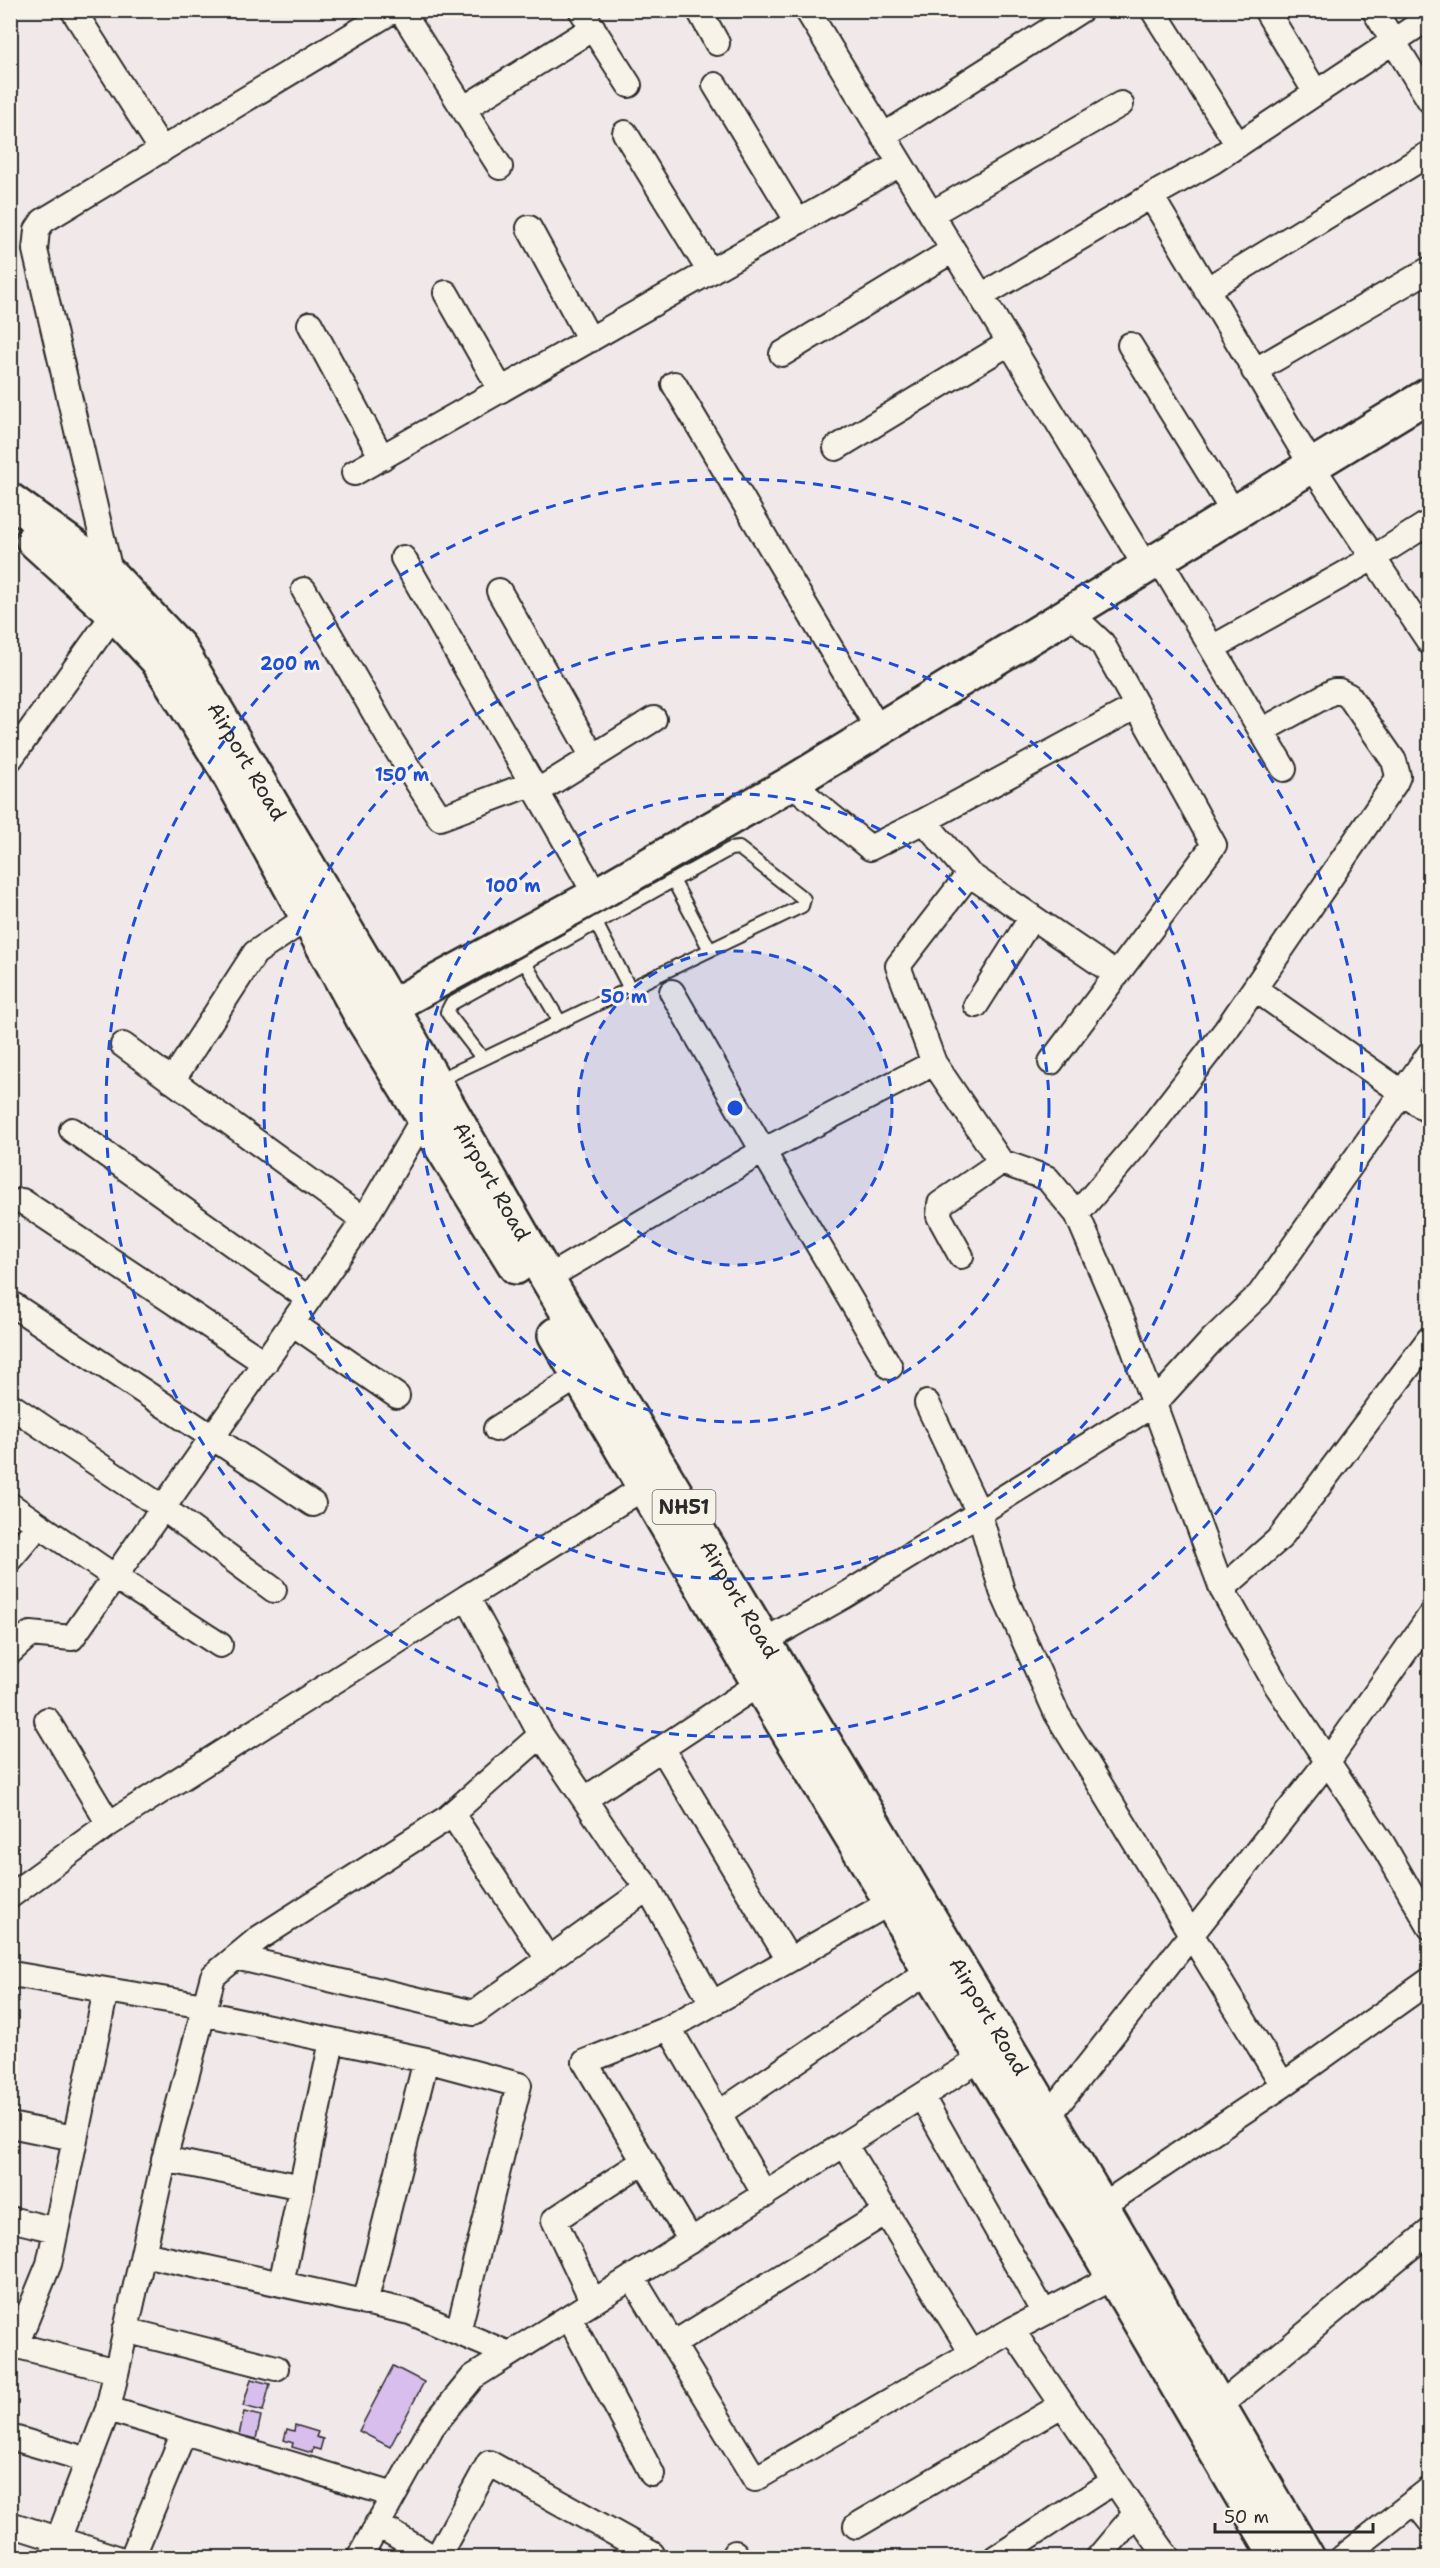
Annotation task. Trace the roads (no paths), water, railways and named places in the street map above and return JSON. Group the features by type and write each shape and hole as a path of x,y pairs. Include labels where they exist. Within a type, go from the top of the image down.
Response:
{"main road":[{"path":"378,1013 596,909 791,783 1430,394"},
{"name":"Airport Road","path":"10,500 91,558 179,647 378,1013 424,1117 529,1288 643,1488 1113,2277 1308,2558"},
{"name":"Airport Road","path":"10,524 45,548 114,614 157,660 226,769 308,918 378,1013 435,1081 548,1278 1047,2118 1102,2206 1209,2414 1278,2558"}],"street":[{"path":"73,10 162,150"},
{"path":"10,759 114,614 111,576 35,250 37,230 43,221 394,10"},
{"path":"401,10 500,167"},
{"path":"699,10 717,43"},
{"path":"807,10 1009,343 1153,563 1212,648 1284,769"},
{"path":"883,136 1081,10"},
{"path":"1152,10 1238,145"},
{"path":"1266,10 1316,93"},
{"path":"1374,10 1430,101"},
{"path":"981,296 1212,162 1430,17"},
{"path":"463,109 587,19 629,85"},
{"path":"715,85 798,222"},
{"path":"931,214 1121,104"},
{"path":"625,133 710,272"},
{"path":"1206,290 1430,153"},
{"path":"354,473 900,164"},
{"path":"1151,196 1312,466 1430,644"},
{"path":"529,228 590,340"},
{"path":"782,354 953,250"},
{"path":"1254,371 1430,269"},
{"path":"446,293 501,390"},
{"path":"310,324 382,458"},
{"path":"836,448 1009,343"},
{"path":"1131,345 1234,513"},
{"path":"674,384 879,730"},
{"path":"1212,648 1373,558 1430,522"},
{"path":"403,558 535,787 596,909"},
{"path":"304,590 388,736 440,818 535,787 593,757 654,719"},
{"path":"499,591 593,757"},
{"path":"1051,1062 1214,844 1102,643 1070,613"},
{"path":"1077,1214 1144,1136 1226,1030 1398,776 1394,761 1349,696 1339,691 1334,691 1261,730"},
{"path":"791,783 870,848 1137,706"},
{"path":"924,821 969,874 1117,975"},
{"path":"969,874 898,966 934,1063 1001,1161 1047,1179 1077,1214 1127,1331 1222,1589 1276,1686 1382,1843 1430,1927"},
{"path":"976,1005 1032,916"},
{"path":"172,1081 255,953 308,918"},
{"path":"1254,988 1430,1112"},
{"path":"672,992 891,1367"},
{"path":"123,1044 364,1220"},
{"path":"764,1641 844,1596 1154,1404 1213,1340 1260,1294 1430,1053"},
{"path":"548,1278 763,1151 934,1063"},
{"path":"10,1652 30,1634 72,1638 364,1220 424,1117"},
{"path":"72,1130 309,1299"},
{"path":"961,1256 939,1216 939,1204 1001,1161"},
{"path":"22,1201 265,1363"},
{"path":"10,1303 313,1504"},
{"path":"292,1323 397,1396"},
{"path":"1222,1589 1280,1538 1430,1338"},
{"path":"496,1429 579,1376"},
{"path":"927,1403 979,1513 1002,1591 1057,1713 1283,2085"},
{"path":"10,1405 163,1508 274,1590"},
{"path":"10,1896 109,1824 643,1488"},
{"path":"10,1505 114,1577 220,1644"},
{"path":"10,1559 39,1525"},
{"path":"467,1597 541,1735 624,1858 648,1887 712,2003"},
{"path":"1047,2118 1327,1762 1430,1616"},
{"path":"585,1799 759,1684"},
{"path":"47,1720 109,1824"},
{"path":"55,2548 108,2409 164,2159 213,1976 259,1938 452,1814 541,1735"},
{"path":"662,1748 789,1960"},
{"path":"452,1814 548,1959"},
{"path":"236,1958 474,2013 648,1887"},
{"path":"691,2241 585,2062 669,2028 891,1902"},
{"path":"718,2114 929,1971"},
{"path":"10,1978 12,1974 204,2009 332,2041 426,2060 519,2085 458,2332"},
{"path":"1102,2206 1283,2085 1430,1980"},
{"path":"106,1990 49,2264 13,2345 116,2371"},
{"path":"669,2028 765,2195"},
{"path":"281,2284 332,2041"},
{"path":"359,2558 432,2427 473,2377 982,2058"},
{"path":"366,2303 426,2060"},
{"path":"922,2097 1044,2313"},
{"path":"10,2125 74,2138"},
{"path":"845,2145 972,2353"},
{"path":"164,2159 302,2187"},
{"path":"593,2302 554,2220 644,2161"},
{"path":"673,2344 886,2212"},
{"path":"10,2219 56,2230"},
{"path":"1209,2414 1430,2231"},
{"path":"143,2254 410,2312 509,2354"},
{"path":"632,2277 755,2479 1012,2330 1113,2277"},
{"path":"569,2317 652,2474"},
{"path":"125,2330 276,2368"},
{"path":"1012,2330 1168,2558"},
{"path":"856,2526 1062,2404"},
{"path":"108,2409 394,2495"},
{"path":"132,2558 184,2432"},
{"path":"10,2437 88,2460"},
{"path":"377,2524 435,2558 489,2463 652,2554"},
{"path":"996,2558 1114,2481"},
{"path":"1342,2558 1422,2495 1430,2521"},
{"path":"1098,2558 1136,2513"},
{"path":"10,2524 55,2548 117,2558"}],"lane":[{"path":"435,1081 483,1059 630,989 802,906 804,899 739,848 734,848 673,880 596,909 525,963 448,1007 449,1015 483,1059"},
{"path":"673,880 710,950"},
{"path":"596,909 630,989"},
{"path":"525,963 560,1022"}]}
